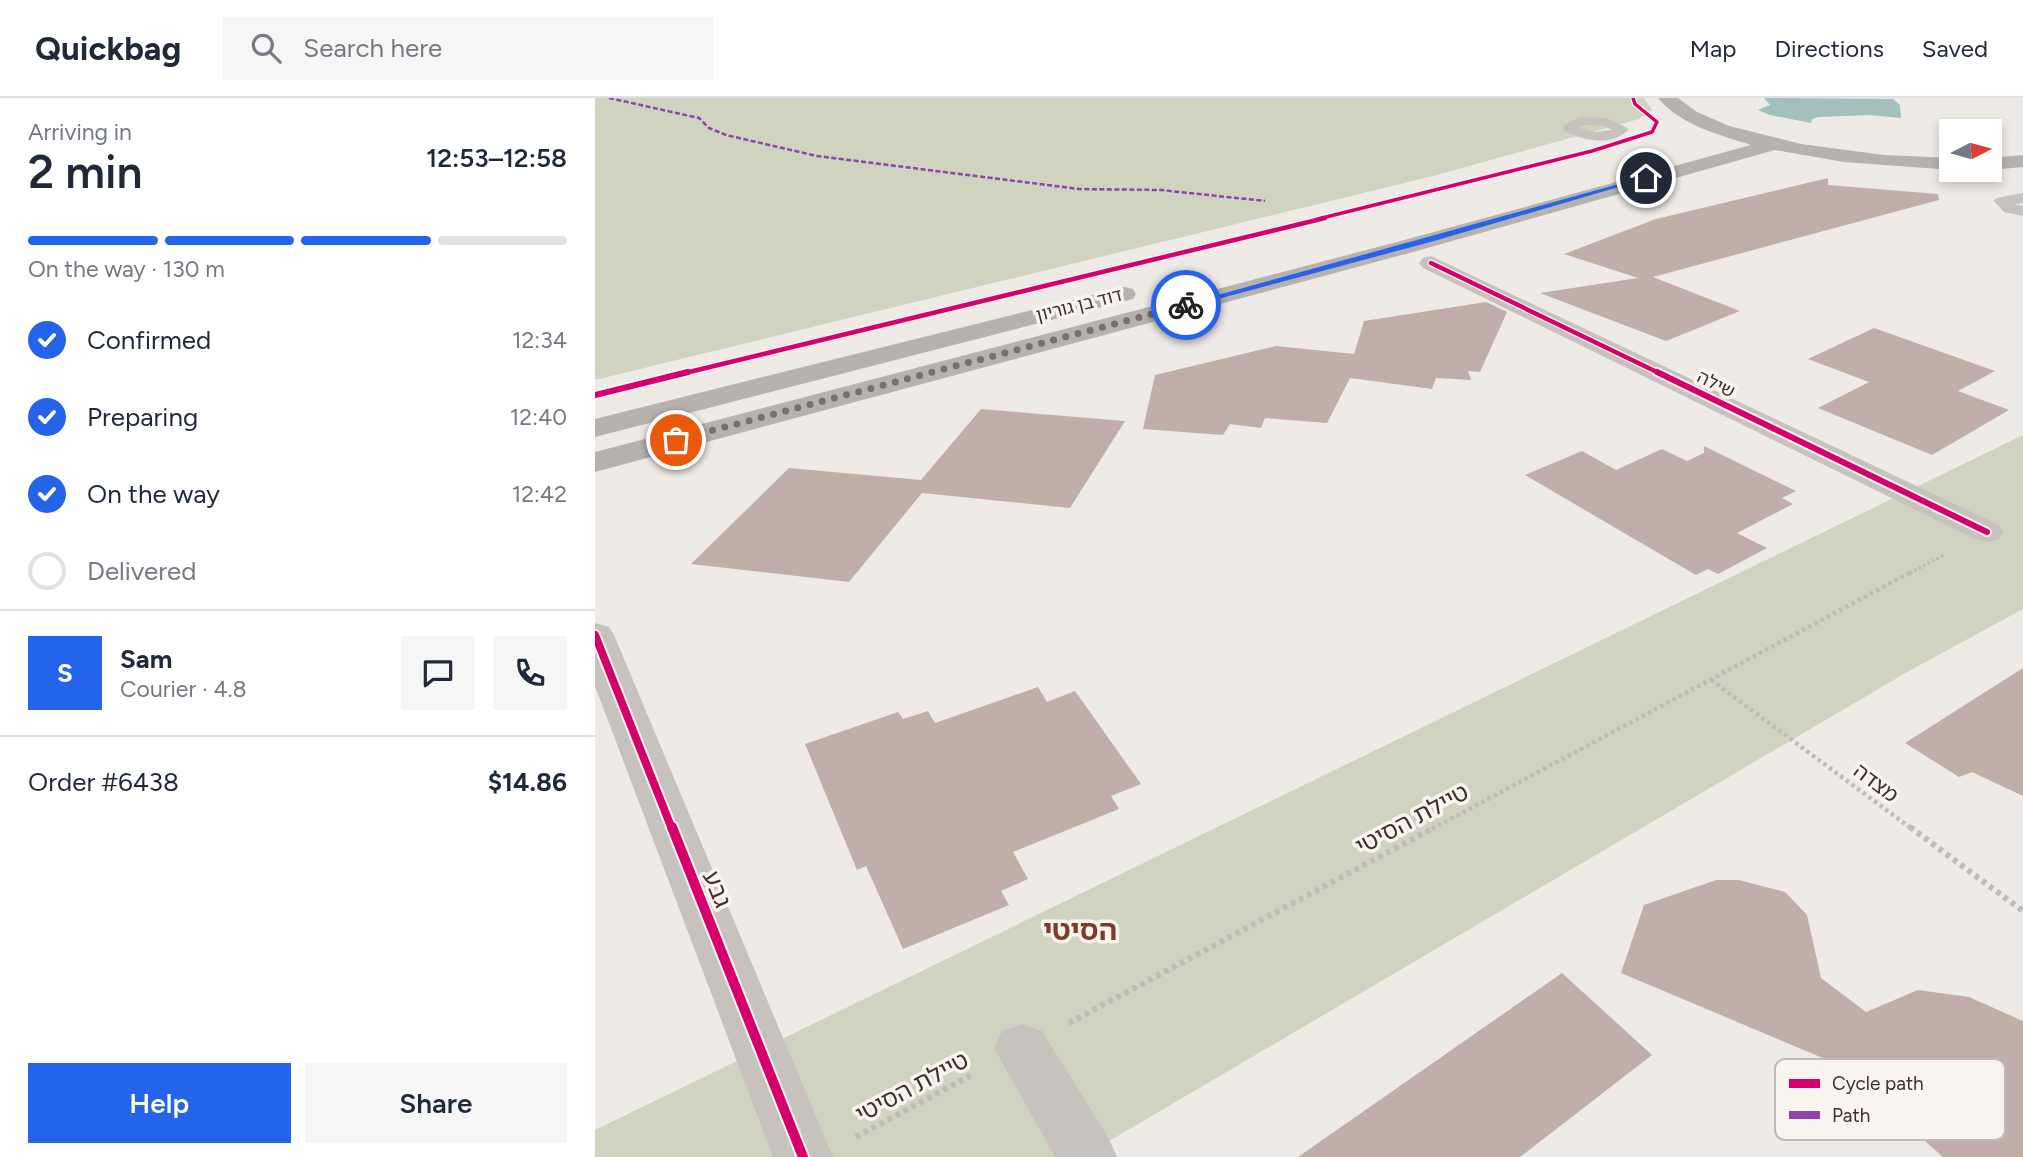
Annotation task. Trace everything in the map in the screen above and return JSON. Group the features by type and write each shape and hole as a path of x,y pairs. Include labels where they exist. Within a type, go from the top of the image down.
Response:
{"main road":[{"path":"1667,98 1695,118 1775,144 1846,156 1939,163"},
{"path":"1386,228 1519,196 1692,143 1723,129"},
{"name":"דוד בן גוריון","path":"595,461 1405,247 1775,144"},
{"path":"2002,163 2023,161"},
{"name":"דוד בן גוריון","path":"595,428 1145,289"}],"street":[{"name":"שילה","path":"1431,263 1987,532"},
{"name":"גבע","path":"595,635 803,1157"},
{"path":"1022,1048 1087,1157"}],"lane":[{"path":"2023,198 2002,201 2005,206 2023,211"}],"green space":[{"path":"595,98 1644,98 1652,110 1639,119 1433,176 595,380"},
{"path":"2023,435 2023,609 1909,671 1082,1157 595,1157 595,1130"}],"water":[{"path":"1764,98 1893,99 1900,105 1901,118 1870,115 1818,117 1812,119 1811,123 1758,110 1770,105"}],"building":[{"path":"1828,178 1828,185 1938,194 1939,200 1653,277 1740,311 1666,341 1540,293 1638,278 1564,254 1656,219"},
{"path":"1486,302 1507,312 1480,372 1468,371 1471,380 1436,378 1432,389 1350,378 1327,423 1265,418 1261,428 1230,424 1223,435 1143,429 1155,375 1276,346 1354,354 1364,321"},
{"path":"1874,328 1995,371 1958,391 2009,410 1932,455 1818,408 1869,382 1808,359"},
{"path":"981,409 1125,421 1070,508 922,493 849,582 691,564 789,468 921,480"},
{"path":"1704,446 1796,491 1782,498 1793,504 1737,533 1767,548 1718,574 1708,569 1696,575 1525,475 1582,451 1616,470 1662,449 1687,461 1704,453"},
{"path":"2023,668 2023,796 1972,772 1959,777 1905,743"},
{"path":"1038,687 1047,702 1075,691 1141,784 1111,796 1119,809 1013,852 1028,879 1001,891 1009,905 903,949 866,866 857,870 805,744 898,712 903,719 928,711 935,723"},
{"path":"1716,880 1739,880 1785,892 1807,915 1821,978 1866,1012 1918,990 1969,997 2023,1021 2023,1157 1943,1157 1924,1140 2005,1140 2005,1059 1825,1059 1621,973 1644,905"},
{"path":"1562,973 1652,1055 1520,1157 1298,1157"}],"marked path":[{"path":"609,98 699,118 709,128 726,135 817,156 1079,189 1161,190 1265,201"}],"cycle path":[{"path":"595,395 1592,151 1652,132 1657,122 1635,104 1633,98"},
{"path":"1431,263 1987,532"},
{"path":"595,635 803,1157"}],"way so far":[{"path":"676,440 1186,305"}],"district":[{"name":"הסיטי","path":"1080,930"}],"route":[{"path":"1186,305 1431,240 1646,178"}]}
